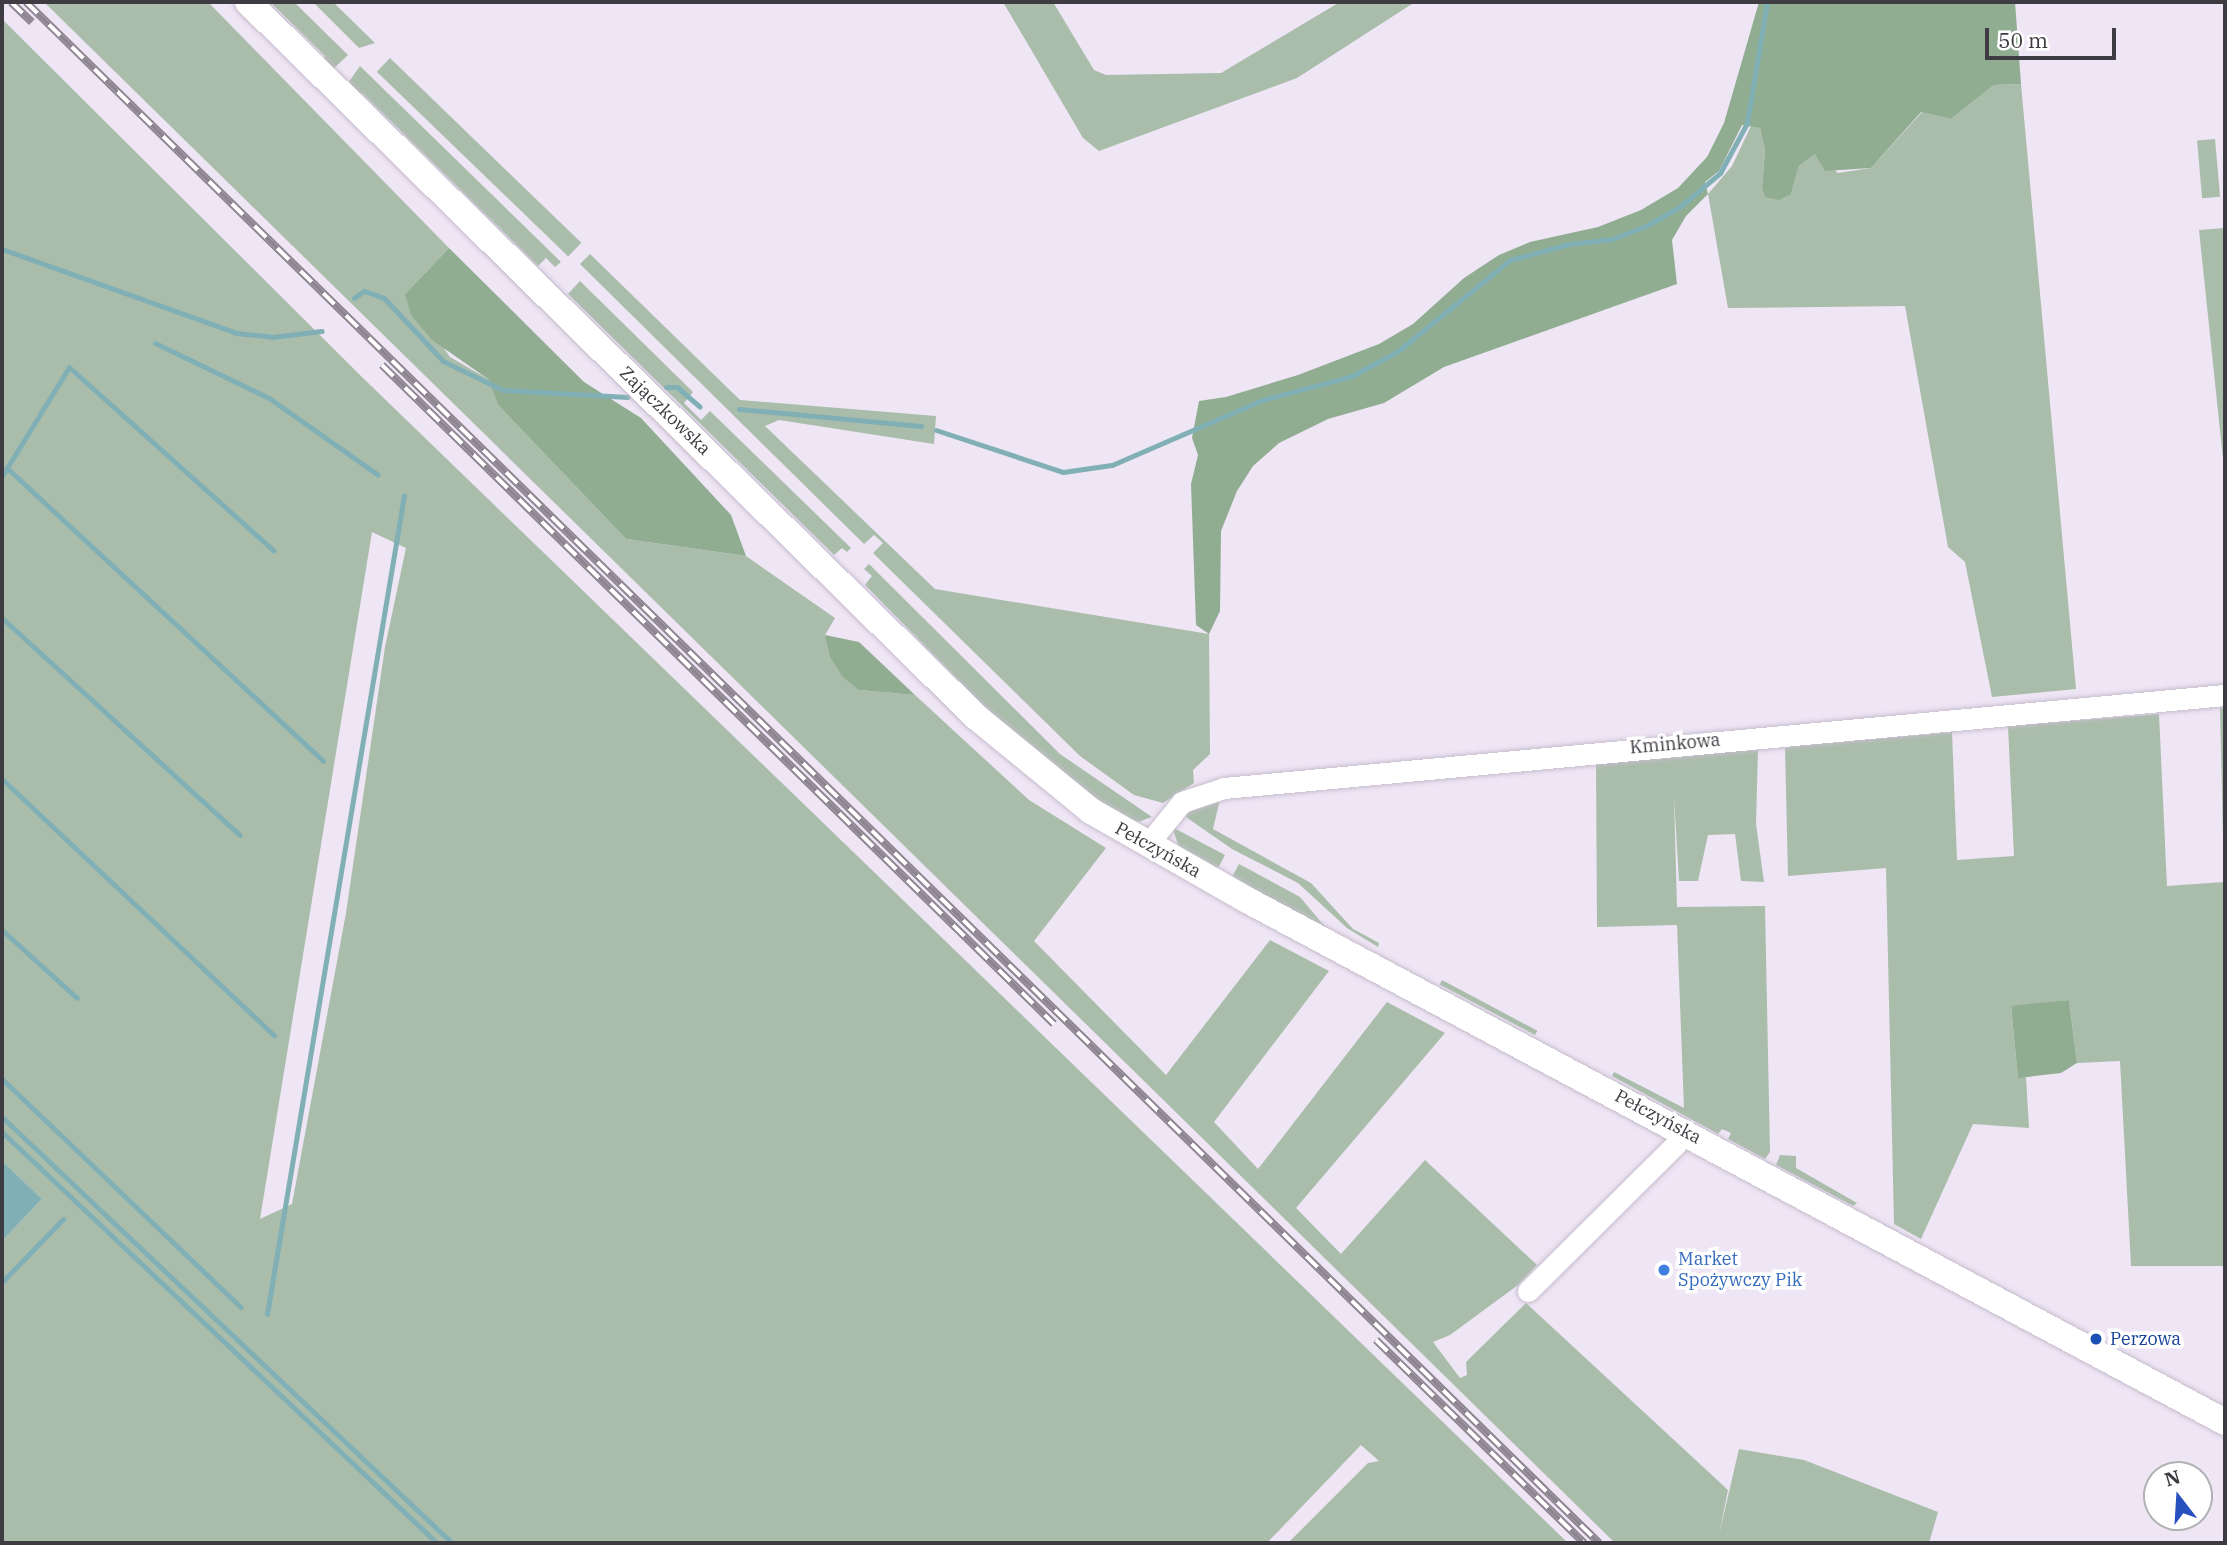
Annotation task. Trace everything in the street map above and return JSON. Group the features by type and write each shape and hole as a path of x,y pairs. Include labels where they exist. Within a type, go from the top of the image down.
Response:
{"main road":[{"name":"Zajączkowska","path":"247,2 975,716 1091,811"},
{"name":"Pełczyńska","path":"1091,811 1147,845 1684,1130 2225,1422"}],"street":[{"name":"Kminkowa","path":"1147,845 1182,802 1224,788 2225,695"},
{"path":"1528,1291 1676,1144 1684,1130"}],"shaded area":[{"path":"44,2 208,2 449,248 405,294 450,357 488,379 498,405 626,539 746,556 835,618 825,635 859,690 915,695 1029,800 1106,848 1034,941 1166,1075 1270,940 1329,971 1214,1122 1258,1169 1387,1002 1445,1033 1296,1208 1341,1254 1425,1160 1537,1265 1518,1285 1450,1335 1433,1342 1460,1378 1467,1375 1466,1362 1526,1303 1728,1490 1719,1535 1739,1449 1804,1460 1938,1512 1929,1543 1615,1543"},
{"path":"270,2 294,2 348,55 331,71 322,62 325,56"},
{"path":"313,2 333,2 375,43 359,48"},
{"path":"1003,2 1053,2 1094,70 1106,75 1221,73 1340,2 1415,2 1297,78 1099,151 1083,138"},
{"path":"1759,2 2015,2 2021,84 1994,85 1951,119 1921,112 1871,168 1825,171 1815,154 1799,166 1791,194 1779,200 1765,197 1762,187 1765,150 1760,128 1742,125 1719,171 1705,182 1708,194 1686,216 1672,240 1677,284 1444,367 1384,403 1328,419 1279,443 1253,466 1237,491 1221,531 1220,611 1209,634 1196,625 1191,484 1198,455 1192,438 1199,401 1226,397 1298,375 1379,344 1413,324 1464,278 1499,255 1530,242 1598,227 1641,210 1678,188 1707,157 1724,123"},
{"path":"2,19 364,379 1568,1543 1288,1543 1368,1463 1379,1461 1361,1445 1267,1543 2,1543 2,1241 42,1199 2,1161","holes":["372,532 406,548 385,647 346,913 292,1204 260,1219"]},
{"path":"390,58 581,243 568,256 377,72"},
{"path":"360,66 561,262 555,267 546,258 538,266 362,93 356,96 348,83"},
{"path":"2021,84 2076,689 1992,697 1965,562 1948,547 1905,306 1728,308 1708,194 1732,166 1751,126 1760,128 1765,150 1762,187 1791,194 1799,166 1816,153 1838,173 1871,168 1922,112 1951,119 1994,85"},
{"path":"2215,139 2220,197 2202,198 2197,141"},
{"path":"2225,228 2225,478 2199,230"},
{"path":"449,248 584,382 641,418 731,515 746,556 626,539 498,405 488,379 432,340 411,315 405,294"},
{"path":"590,254 740,400 936,416 934,444 779,420 765,426 935,589 1209,634 1210,754 1193,770 1194,783 1163,803 1134,795 1080,756 873,553 883,543 874,535 864,544 580,264"},
{"path":"580,281 693,392 684,403 701,420 710,411 851,548 847,552 842,548 834,555 568,294"},
{"path":"869,564 1060,754 1152,817 1138,822 1117,817 989,711 865,585 872,576 864,569"},
{"path":"825,635 859,642 915,695 859,690 843,677 830,657"},
{"path":"2220,708 2225,708 2225,1266 2131,1266 2120,1061 2077,1063 2069,1000 2011,1007 2018,1077 2026,1077 2029,1128 1973,1124 1921,1239 1894,1224 1886,868 1788,876 1785,747 1952,732 1957,860 2014,856 2008,726 2159,714 2167,886 2224,882"},
{"path":"1758,749 1756,824 1764,882 1741,881 1735,834 1708,835 1698,881 1679,881 1674,797 1677,907 1765,906 1770,1152 1765,1159 1728,1139 1731,1133 1722,1129 1718,1134 1612,1076 1614,1072 1684,1108 1677,925 1597,927 1596,764"},
{"path":"1220,799 1213,829 1311,883 1353,929 1379,943 1378,947 1347,928 1298,883 1232,849 1183,815"},
{"path":"1172,827 1225,855 1217,870 1180,850"},
{"path":"1239,864 1300,897 1331,934 1232,877"},
{"path":"1442,980 1537,1031 1535,1035 1440,984"},
{"path":"2069,1000 2077,1063 2061,1073 2018,1078 2011,1006"},
{"path":"1780,1155 1796,1156 1796,1168 1857,1203 1853,1206 1776,1165"},
{"path":"2,1161 42,1199 2,1241"}],"waterway":[{"path":"936,430 1063,472 1112,465 1262,400 1352,376 1398,351 1510,260 1569,244 1612,239 1648,225 1682,205 1720,173 1747,123 1767,2"},
{"path":"2,249 236,333 272,337 322,331"},
{"path":"354,298 364,291 384,298 443,361 503,390 628,397"},
{"path":"155,343 269,398 378,475"},
{"path":"2,476 69,367 274,551"},
{"path":"666,387 677,387 700,407"},
{"path":"739,409 921,426"},
{"path":"7,468 323,761"},
{"path":"267,1314 404,495"},
{"path":"2,618 240,835"},
{"path":"2,779 274,1035"},
{"path":"2,930 77,998"},
{"path":"2,1079 241,1307"},
{"path":"2,1117 452,1543"},
{"path":"2,1132 437,1543"},
{"path":"2,1282 63,1219"}],"railway":[{"path":"11,2 32,22"},
{"path":"26,2 1599,1543"},
{"path":"382,365 1054,1024"},
{"path":"1376,1340 1584,1543"}],"place":[{"name":"Market Spożywczy Pik","path":"1664,1270"},
{"name":"Perzowa","path":"2096,1339"}]}
